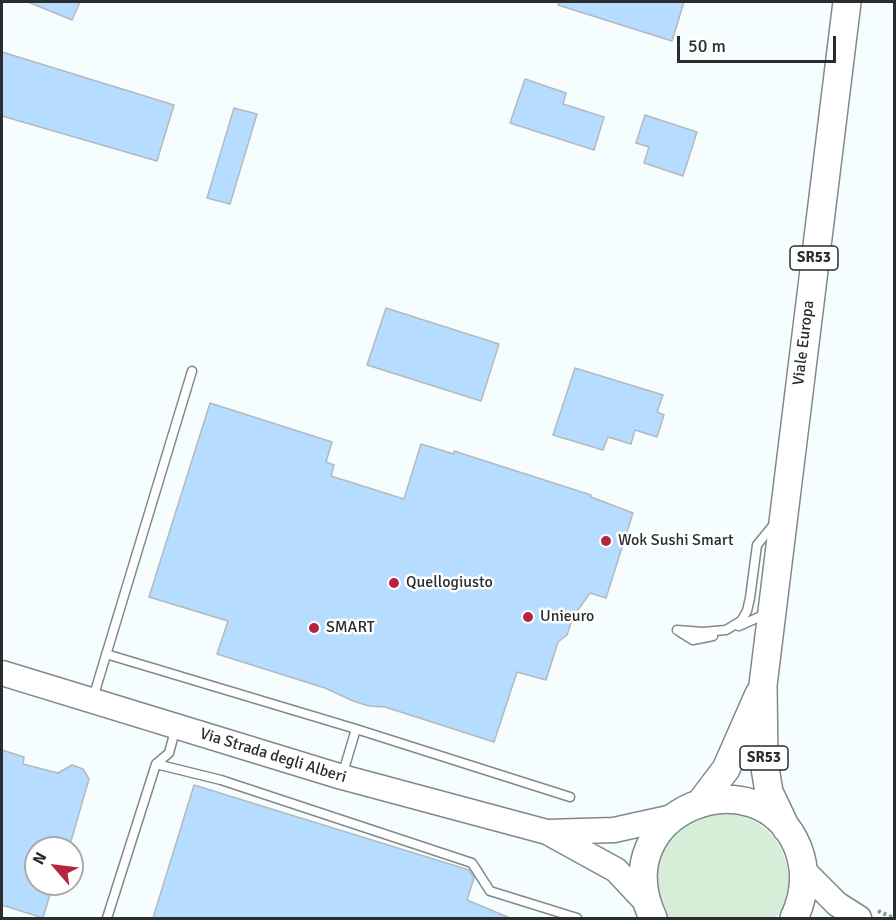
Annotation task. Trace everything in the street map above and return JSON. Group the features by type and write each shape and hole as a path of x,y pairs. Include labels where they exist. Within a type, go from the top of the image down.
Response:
{"main road":[{"name":"Viale Europa","path":"794,918 801,903 804,871 795,841 786,828 769,792 764,762 763,685 782,514 847,2"},
{"name":"Via Strada degli Alberi","path":"2,674 342,777 547,832 616,870 650,911"},
{"name":"Viale Europa","path":"700,802 726,769 763,685"},
{"name":"Viale Europa","path":"650,911 644,888 647,856 662,828 686,808 716,799 747,802 762,808 786,828"},
{"name":"Via Strada degli Alberi","path":"547,832 614,830 673,817"},
{"path":"804,871 837,904 866,913"}],"lane":[{"path":"92,701 192,371"},
{"path":"772,612 711,637 693,640 677,630 703,632 726,630 741,621 747,611 750,598 757,545 782,514"},
{"path":"106,654 356,729 570,797"},
{"path":"107,918 156,764 169,753 176,727"},
{"path":"342,777 356,729"},
{"path":"156,764 221,780 472,863 490,891 577,918"}],"path":[{"path":"866,913 894,918"}],"green space":[{"path":"726,813 750,819 775,839 787,865 787,892 783,906 776,918 668,918 660,899 657,880 659,863 665,848 675,834 689,824 706,816"}],"building":[{"path":"28,2 80,2 72,20"},
{"path":"559,2 684,2 672,41 558,5"},
{"path":"2,52 174,105 157,161 2,116"},
{"path":"525,79 566,93 563,104 604,117 594,150 510,123"},
{"path":"234,108 257,114 230,204 207,198"},
{"path":"645,115 697,132 683,176 644,163 649,147 636,143"},
{"path":"386,308 499,344 481,401 367,365"},
{"path":"575,368 663,395 657,412 664,415 657,437 635,430 631,444 608,437 603,450 553,435"},
{"path":"210,403 332,442 326,462 334,465 331,476 404,499 421,444 454,454 454,451 591,495 591,497 633,513 606,598 590,593 573,617 567,635 558,642 546,680 517,672 494,742 385,707 369,706 353,701 325,688 217,654 228,621 149,597"},
{"path":"2,750 24,757 23,764 58,773 72,765 83,769 89,779 72,836 24,836 24,896 49,896 43,918 2,905"},
{"path":"194,785 469,870 474,878 467,900 510,918 153,918"}],"place":[{"name":"Wok Sushi Smart","path":"606,541"},
{"name":"Quellogiusto","path":"394,583"},
{"name":"Unieuro","path":"528,617"},
{"name":"SMART","path":"314,628"}]}
